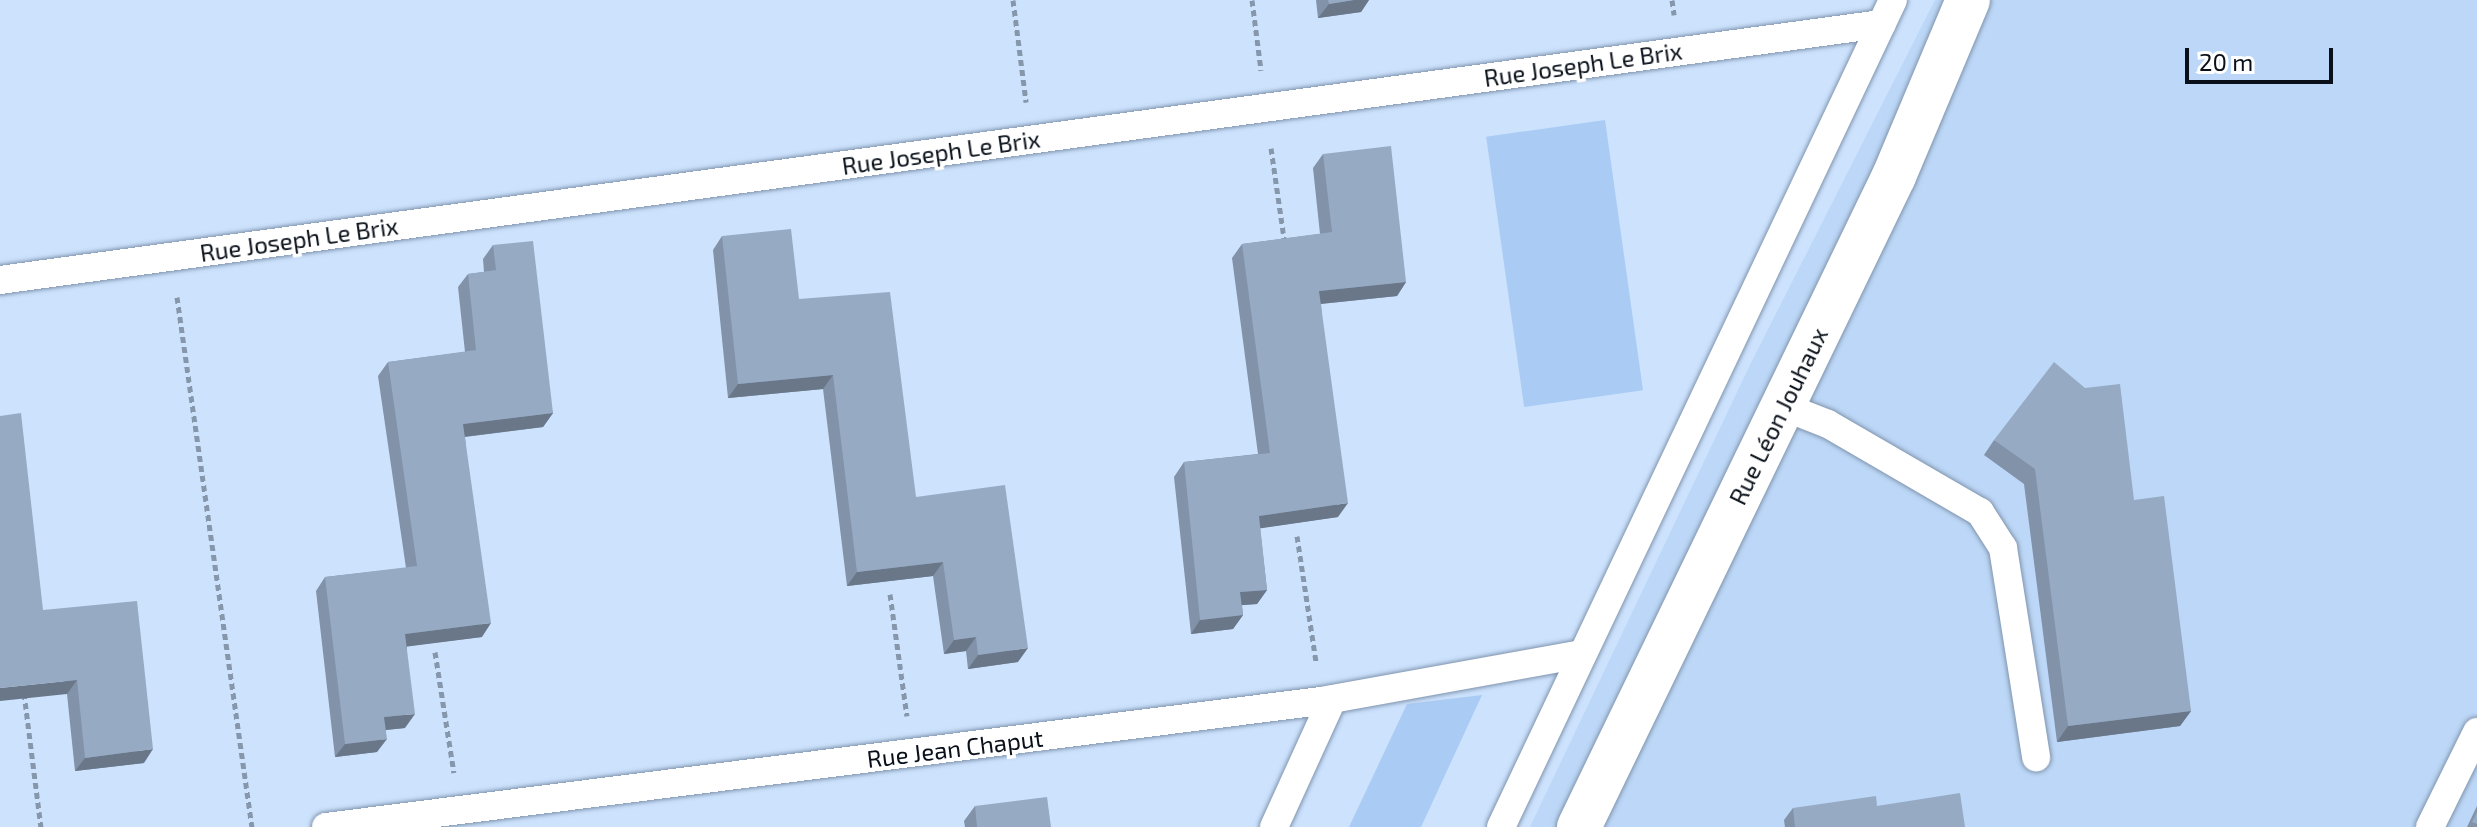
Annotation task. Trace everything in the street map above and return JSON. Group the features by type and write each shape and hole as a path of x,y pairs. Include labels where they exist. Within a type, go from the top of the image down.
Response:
{"street":[{"name":"Rue Léon Jouhaux","path":"1579,827 1894,176 1968,0"}],"lane":[{"name":"Rue Joseph Le Brix","path":"0,280 1265,107 1887,12"},
{"path":"1501,827 1887,12"},
{"path":"1782,406 1828,424 1980,512 2003,548 2036,757"},
{"name":"Rue Jean Chaput","path":"326,827 1327,700 1582,654"},
{"path":"1274,827 1327,700"},
{"path":"2430,827 2477,732"}],"path":[{"path":"1013,0 1031,140"},
{"path":"1252,0 1285,245"},
{"path":"171,256 252,827"},
{"path":"1297,536 1327,700"},
{"path":"890,594 912,753"},
{"path":"435,652 460,810"},
{"path":"22,680 41,827"}],"shaded area":[{"path":"1935,0 2477,0 2477,827 1530,827 1751,363"},
{"path":"1605,120 1643,390 1524,407 1486,137"},
{"path":"1482,695 1421,827 1349,827 1407,704"}],"building":[{"path":"1328,0 1354,0 1329,4"},
{"path":"1391,146 1406,282 1319,291 1348,503 1259,516 1267,590 1240,592 1243,615 1200,620 1184,462 1270,453 1242,244 1332,232 1323,154"},
{"path":"791,229 799,299 890,292 916,497 1005,485 1028,648 978,655 976,637 954,640 943,562 857,572 833,375 738,384 722,236"},
{"path":"533,241 553,413 463,424 491,623 405,634 415,714 384,717 387,739 345,744 325,577 417,566 388,362 476,350 468,274 496,270 493,245"},
{"path":"2054,362 2085,388 2120,384 2134,500 2164,496 2191,711 2068,726 2035,469 1994,440"},
{"path":"21,413 43,610 137,601 153,749 85,758 77,680 0,688 0,416"},
{"path":"1960,793 1965,827 1795,827 1793,808 1876,796 1877,806"},
{"path":"1047,797 1051,827 977,827 975,806"}]}
